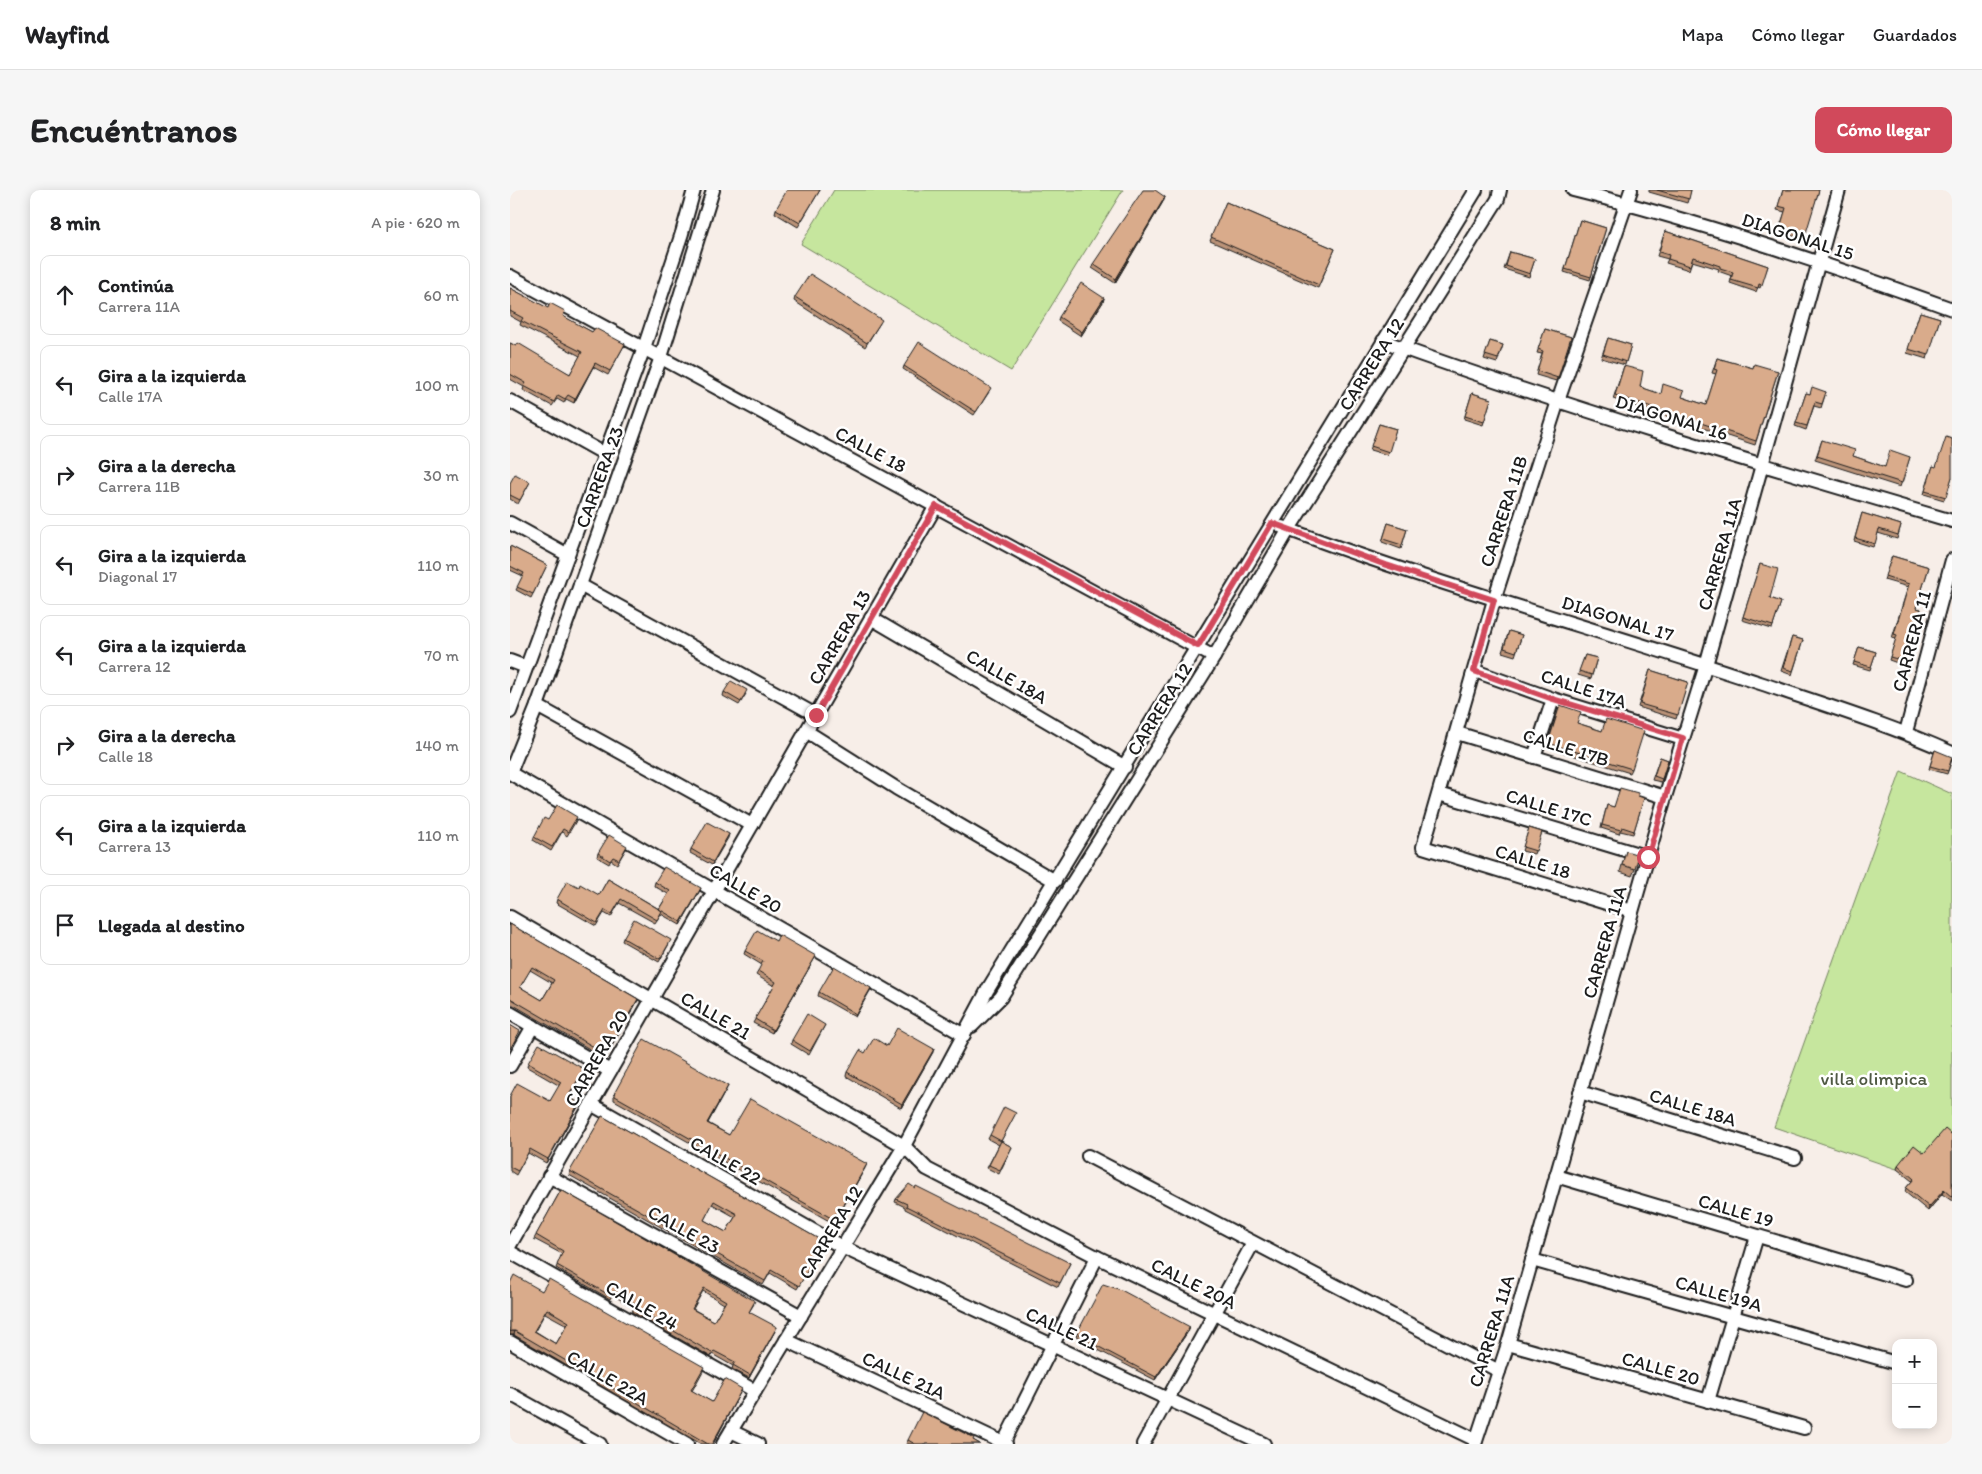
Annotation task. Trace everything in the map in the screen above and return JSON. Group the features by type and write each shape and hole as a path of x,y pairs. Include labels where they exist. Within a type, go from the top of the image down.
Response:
{"street":[{"name":"CARRERA 23","path":"510,712 644,348 694,190"},
{"name":"CARRERA 23","path":"510,773 537,706 661,357 712,190"},
{"name":"CARRERA 12","path":"723,1444 904,1146 988,989 1476,190"},
{"name":"CARRERA 12","path":"964,1035 1002,997 1214,657 1289,530 1498,199 1500,190"},
{"name":"DIAGONAL 15","path":"1573,190 1820,261 1952,309"},
{"name":"CARRERA 11B","path":"1423,847 1494,600 1558,401 1632,190"},
{"name":"CARRERA 11A","path":"1476,1442 1508,1344 1665,797 1764,466 1839,190"},
{"name":"CALLE 18","path":"510,276 1198,646 1214,657"},
{"name":"DIAGONAL 16","path":"1383,341 1558,401 1764,466 1952,521"},
{"path":"510,401 605,454"},
{"name":"CARRERA 13","path":"714,891 936,506"},
{"path":"510,523 568,555"},
{"name":"DIAGONAL 17","path":"1272,523 1386,565 1706,665 1906,732 1952,753"},
{"name":"CARRERA 11","path":"1906,732 1952,560"},
{"path":"580,585 816,715"},
{"name":"CALLE 18A","path":"871,618 1124,767"},
{"path":"510,660 526,667"},
{"name":"CALLE 17A","path":"1474,671 1553,699 1683,738"},
{"path":"1534,757 1553,699"},
{"path":"537,706 752,825"},
{"path":"806,731 896,788 1055,880"},
{"name":"CALLE 17B","path":"1457,733 1665,797"},
{"name":"CALLE 20","path":"510,773 964,1035"},
{"name":"CALLE 17C","path":"1439,794 1648,857"},
{"name":"CALLE 18","path":"1423,847 1632,911"},
{"name":"CARRERA 20","path":"510,1244 714,891"},
{"name":"CALLE 21","path":"510,917 904,1146"},
{"path":"510,1013 610,1071"},
{"path":"510,1066 532,1026"},
{"name":"CALLE 18A","path":"1580,1092 1795,1158"},
{"name":"CALLE 22","path":"591,1104 842,1247"},
{"name":"CALLE 20A","path":"904,1146 928,1169 1097,1257 1476,1442"},
{"path":"1088,1156 1499,1371"},
{"name":"CALLE 23","path":"550,1176 801,1316"},
{"name":"CALLE 19","path":"1556,1176 1906,1280"},
{"path":"1708,1401 1757,1236"},
{"path":"1143,1444 1253,1243"},
{"name":"CALLE 21","path":"842,1247 1054,1344 1264,1444"},
{"name":"CALLE 24","path":"510,1252 755,1391"},
{"path":"1004,1444 1097,1257"},
{"name":"CALLE 19A","path":"1532,1260 1892,1361"},
{"name":"CALLE 21A","path":"786,1340 1004,1444"},
{"name":"CALLE 22A","path":"510,1342 687,1444"},
{"name":"CALLE 20","path":"1508,1344 1804,1428"},
{"path":"510,1394 600,1444"},
{"path":"731,1431 758,1444"}],"green space":[{"path":"834,190 1123,190 1011,371 801,244"},
{"name":"villa olimpica","path":"1901,771 1952,794 1952,1188 1774,1127"}],"building":[{"path":"787,190 820,190 800,223 776,209"},
{"path":"1143,190 1155,190 1165,197 1116,279 1093,264"},
{"path":"1657,190 1691,190 1689,199"},
{"path":"1783,190 1819,190 1805,236 1780,228 1786,208 1778,206"},
{"path":"1226,202 1335,249 1319,285 1211,237"},
{"path":"1580,220 1606,228 1591,277 1565,269"},
{"path":"1665,231 1768,266 1762,285 1759,284 1758,288 1731,280 1733,272 1693,257 1690,266 1668,259 1669,255 1659,252"},
{"path":"1510,252 1535,259 1530,274 1506,266"},
{"path":"810,274 882,320 867,343 795,297"},
{"path":"1081,283 1104,298 1082,332 1059,317"},
{"path":"510,288 548,308 550,303 565,311 563,316 592,332 595,328 625,344 610,371 595,363 575,399 568,395 565,399 558,395 554,402 524,386 526,383 510,374 510,343 516,346 518,343 570,374 582,352 521,321 523,318 510,311"},
{"path":"1920,312 1940,318 1929,355 1908,349"},
{"path":"1545,329 1571,337 1558,378 1537,371 1543,351 1538,349"},
{"path":"1608,338 1631,345 1626,362 1603,354"},
{"path":"1490,341 1503,345 1498,359 1485,355"},
{"path":"919,342 991,388 976,412 904,366"},
{"path":"1717,358 1753,368 1754,364 1778,371 1756,441 1615,395 1624,366 1643,371 1640,387 1661,394 1663,384 1684,391 1682,397 1706,405 1717,370 1714,369"},
{"path":"1812,387 1826,392 1822,404 1815,402 1807,426 1796,423 1806,393 1810,394"},
{"path":"1472,393 1491,399 1484,422 1465,416"},
{"path":"1379,424 1396,429 1389,452 1371,446"},
{"path":"1946,437 1952,439 1952,477 1946,497 1925,491 1933,466 1936,467"},
{"path":"1822,440 1855,450 1853,456 1885,467 1890,450 1910,457 1902,483 1817,456"},
{"path":"515,474 530,482 520,500 510,495 510,483"},
{"path":"1862,513 1901,525 1898,535 1879,529 1875,544 1855,538"},
{"path":"1388,523 1407,529 1402,545 1383,539"},
{"path":"510,546 547,565 533,594 517,587 524,573 510,566"},
{"path":"1892,556 1929,567 1916,608 1921,609 1904,661 1890,657 1897,635 1894,634 1909,584 1885,576"},
{"path":"1760,564 1778,569 1770,598 1781,602 1773,626 1743,617"},
{"path":"1509,631 1522,635 1516,652 1504,648"},
{"path":"1792,637 1803,640 1793,671 1783,668"},
{"path":"1859,647 1876,652 1871,667 1854,662"},
{"path":"1585,655 1597,658 1592,675 1579,671"},
{"path":"1650,670 1688,682 1678,715 1640,704"},
{"path":"731,681 747,690 741,702 724,692"},
{"path":"1560,705 1581,712 1577,723 1602,731 1606,719 1644,731 1632,769 1548,743"},
{"path":"1935,750 1952,757 1948,771 1930,766"},
{"path":"1660,757 1668,760 1662,779 1654,776"},
{"path":"1620,788 1638,793 1638,796 1644,798 1634,831 1622,827 1621,830 1602,825 1607,805 1614,807"},
{"path":"557,805 577,817 568,832 563,829 552,847 534,837 544,818 548,820"},
{"path":"707,822 729,834 713,862 691,849"},
{"path":"1529,828 1542,832 1536,851 1523,847"},
{"path":"609,835 627,846 619,860 613,857 610,861 598,853"},
{"path":"1626,851 1639,855 1635,869 1622,865"},
{"path":"664,867 701,888 681,922 659,909 670,891 655,882"},
{"path":"608,879 662,911 657,920 621,899 612,914 605,910 597,923 557,899 567,881 579,887 580,884 599,895"},
{"path":"634,919 671,940 660,959 623,938"},
{"path":"510,924 638,999 606,1054 510,998","holes":["532,967 554,980 542,1000 520,987"]},
{"path":"757,930 776,941 779,935 816,956 773,1030 755,1019 776,982 758,971 763,961 745,951"},
{"path":"834,966 871,988 856,1014 819,992"},
{"path":"807,1014 825,1025 810,1051 792,1040"},
{"path":"510,1025 520,1031 510,1049"},
{"path":"897,1028 934,1049 902,1104 847,1072 860,1050 865,1053 874,1038 887,1046"},
{"path":"644,1039 728,1086 707,1123 729,1135 750,1099 867,1164 838,1215 836,1213 833,1219 615,1096 615,1092"},
{"path":"539,1044 584,1069 568,1097 579,1103 548,1159 530,1149 518,1171 510,1167 510,1096 517,1083 550,1101 561,1082 528,1063"},
{"path":"1004,1107 1016,1113 1001,1141 990,1135"},
{"path":"602,1116 824,1242 799,1286 771,1270 765,1281 570,1171","holes":["714,1201 737,1214 726,1232 704,1220"]},
{"path":"1945,1129 1952,1133 1952,1197 1944,1190 1929,1207 1906,1188 1914,1179 1898,1165 1914,1145 1924,1153"},
{"path":"1001,1141 1012,1147 1000,1170 989,1165"},
{"path":"909,1184 1070,1263 1060,1283 906,1206 907,1204 896,1199"},
{"path":"561,1190 755,1301 749,1312 777,1327 750,1375 733,1365 735,1362 714,1351 712,1353 634,1308 636,1304 614,1291 611,1296 557,1265 563,1251 536,1235","holes":["704,1288 726,1301 714,1321 692,1309"]},
{"path":"514,1275 542,1291 549,1279 704,1367 691,1390 712,1402 725,1379 742,1389 712,1444 708,1444 515,1331 510,1331 510,1283","holes":["547,1309 569,1322 556,1344 534,1331"]},
{"path":"1103,1284 1121,1290 1190,1327 1156,1377 1082,1338 1084,1336 1077,1333"},
{"path":"922,1412 974,1438 973,1440 980,1444 915,1444 908,1440"}],"route":[{"path":"816,715 936,506 1198,646 1272,523 1386,565 1494,600 1474,671 1553,699 1683,738 1648,857"}]}
